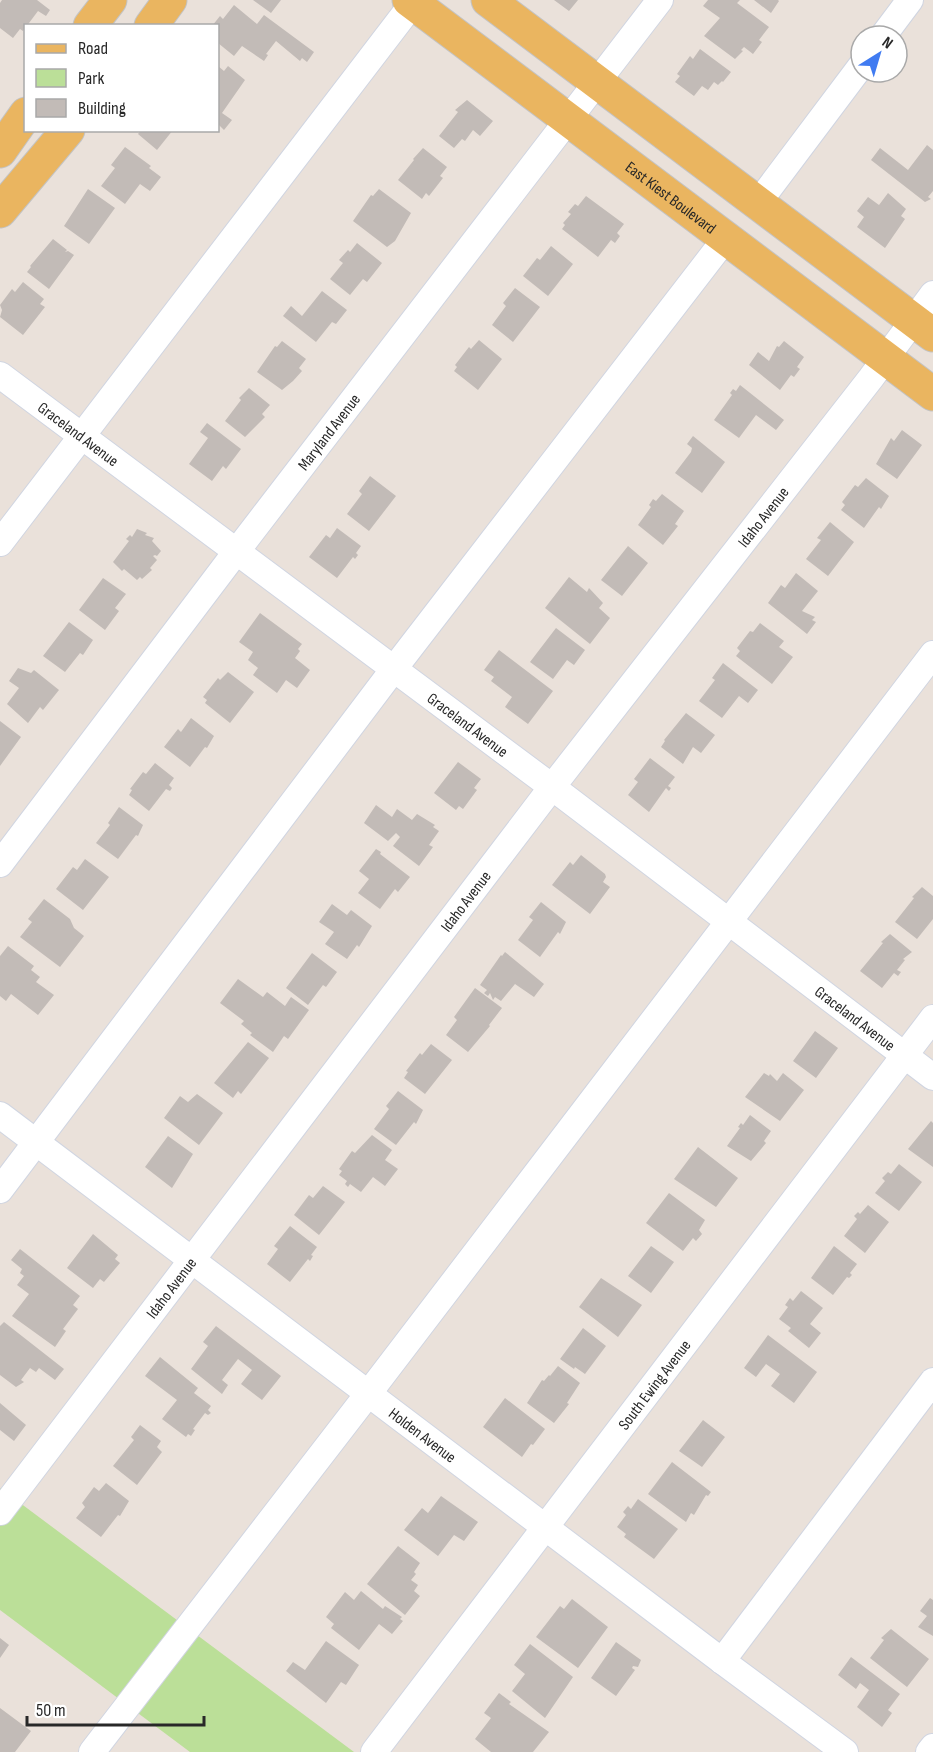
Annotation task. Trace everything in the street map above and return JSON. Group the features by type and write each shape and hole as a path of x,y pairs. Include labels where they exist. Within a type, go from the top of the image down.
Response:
{"main road":[{"path":"92,24 110,0"},
{"path":"152,24 170,0"},
{"path":"488,0 923,327"},
{"name":"East Kiest Boulevard","path":"411,1 933,394"},
{"path":"0,151 24,117"},
{"path":"0,211 66,132"}],"street":[{"name":"Maryland Avenue","path":"0,864 236,552 660,0"},
{"path":"892,24 910,0"},
{"path":"0,543 82,438 411,1"},
{"path":"758,204 849,82"},
{"path":"0,1190 393,670 726,238"},
{"name":"Idaho Avenue","path":"0,1512 552,788 886,359 923,327 933,294"},
{"name":"Graceland Avenue","path":"0,375 552,788 933,1077"},
{"path":"92,1752 933,654"},
{"name":"South Ewing Avenue","path":"374,1752 933,1018"},
{"name":"Holden Avenue","path":"0,1115 845,1752"},
{"path":"722,1661 933,1381"},
{"path":"929,1752 933,1747"}],"green space":[{"path":"0,1488 354,1752 190,1752 0,1610"}],"building":[{"path":"2,0 37,0 50,10 46,16 38,11 28,24 24,24 23,31 20,29 13,38 0,28"},
{"path":"253,0 281,0 271,13"},
{"path":"554,0 578,0 569,11"},
{"path":"708,0 740,0 737,3 769,27 759,40 762,42 753,54 744,47 735,59 704,36 720,18 703,6"},
{"path":"754,0 778,0 779,1 771,13"},
{"path":"234,5 257,24 264,15 314,52 307,62 302,58 300,61 276,41 266,54 268,55 264,61 242,46 234,56 219,44 219,24 214,24 220,16 223,19"},
{"path":"700,49 731,72 723,82 718,85 714,82 708,90 702,86 694,96 675,82 680,76 677,74 690,56 693,59"},
{"path":"228,66 245,80 222,113 232,120 224,130 219,125 219,67 224,71"},
{"path":"467,100 493,121 480,136 473,130 465,141 462,139 454,148 439,136 458,112 455,110"},
{"path":"140,132 171,132 157,150 138,134"},
{"path":"927,145 933,150 933,191 928,197 931,199 925,202 871,160 880,148 908,170"},
{"path":"125,147 151,166 149,168 161,177 150,191 140,184 125,204 101,186 115,168 111,165"},
{"path":"423,148 447,167 440,176 443,178 429,196 426,193 422,199 398,180"},
{"path":"88,189 115,208 89,244 64,226"},
{"path":"379,189 411,213 395,241 387,247 353,221 371,195 373,196"},
{"path":"888,193 906,209 901,216 905,219 885,248 857,227 864,217 857,211 868,197 879,205"},
{"path":"586,196 624,224 617,233 620,236 615,243 611,240 598,257 562,229 565,225 563,223 571,214 568,212 575,204 578,206"},
{"path":"53,239 67,250 65,252 68,251 74,255 49,289 27,272"},
{"path":"357,243 382,263 367,282 363,279 350,295 330,279 343,263 339,260"},
{"path":"551,246 573,264 548,296 523,276 537,258 540,260"},
{"path":"23,282 44,299 40,304 45,307 23,335 0,317 2,310 0,305 12,289 15,292"},
{"path":"515,288 540,307 513,342 492,325 506,306 503,303"},
{"path":"322,291 347,310 336,324 332,322 316,342 283,316 291,306 302,316"},
{"path":"479,340 502,359 478,390 454,371 457,367 455,365 469,347 471,349"},
{"path":"282,341 306,359 299,368 302,371 282,390 257,372 275,346 277,347"},
{"path":"784,341 804,357 797,367 800,369 794,377 791,375 780,390 749,365 758,352 769,361 777,346 779,347"},
{"path":"740,385 784,420 776,430 756,415 739,438 714,420 732,395 730,393 733,389 736,391"},
{"path":"249,388 270,405 262,414 265,417 245,437 225,421 241,400 239,398"},
{"path":"207,423 241,449 226,469 223,466 212,481 189,464 208,438 200,432"},
{"path":"902,430 922,445 897,479 876,464 891,438 894,441"},
{"path":"693,436 725,462 702,493 675,473 691,452 692,448 687,444"},
{"path":"370,476 396,496 369,531 347,514 362,494 359,491"},
{"path":"866,478 889,496 864,528 841,510 845,505 842,502 855,485 858,487"},
{"path":"662,494 684,511 675,524 678,526 663,545 638,525 651,507 649,505 653,499 656,501"},
{"path":"830,522 854,542 828,576 806,559 821,540 817,538"},
{"path":"337,528 361,546 355,559 353,557 337,578 309,557 326,535 330,538"},
{"path":"137,529 154,538 152,541 161,551 157,556 153,556 157,560 150,568 152,570 142,579 140,577 137,580 113,562 129,541 126,539 130,535 132,537"},
{"path":"628,546 648,563 622,596 601,580"},
{"path":"796,573 818,591 802,611 815,617 812,620 816,622 807,634 768,603 781,585 785,588"},
{"path":"569,577 587,592 589,588 603,603 599,608 610,618 590,644 545,608"},
{"path":"103,578 126,594 115,608 119,611 105,630 79,610"},
{"path":"260,613 302,644 295,658 310,670 297,688 286,680 277,693 253,675 258,668 248,660 253,652 239,642"},
{"path":"69,622 93,640 83,655 80,653 65,672 43,656"},
{"path":"760,623 784,641 779,647 793,657 772,684 736,656 740,651 737,648 750,631 753,632"},
{"path":"556,628 585,650 574,665 567,660 553,679 530,662"},
{"path":"499,650 553,691 528,724 505,707 512,697 491,681 494,677 484,670"},
{"path":"723,663 758,690 748,703 739,696 722,718 699,701 715,680 712,678"},
{"path":"18,668 31,673 34,670 59,690 43,710 40,707 28,723 7,704 19,688 9,681"},
{"path":"228,672 254,692 230,723 205,703 207,700 203,697 218,678 220,680"},
{"path":"686,713 715,735 701,753 693,747 683,764 661,747"},
{"path":"191,718 214,736 207,748 205,747 190,767 164,747 178,729 181,732"},
{"path":"0,721 21,737 0,766"},
{"path":"650,758 675,777 668,786 671,788 669,791 666,788 649,812 628,795 638,782 634,779"},
{"path":"458,762 481,779 474,788 477,790 463,809 459,806 456,810 434,793"},
{"path":"155,763 174,778 169,785 172,788 170,791 166,789 149,811 129,795 132,790 130,789 143,772 146,774"},
{"path":"376,805 392,817 397,809 412,820 417,814 435,825 433,827 439,831 429,845 433,847 419,866 393,846 400,837 396,833 388,841 364,823"},
{"path":"119,807 143,825 138,836 136,835 118,859 96,843 110,825 108,823"},
{"path":"376,849 410,877 398,892 395,889 380,909 358,893 369,879 359,871"},
{"path":"581,855 605,874 603,882 610,887 590,914 552,885 570,862 573,865"},
{"path":"85,859 109,877 83,910 56,889 73,867 77,870"},
{"path":"922,887 933,896 933,919 917,939 895,922 914,898 912,897"},
{"path":"44,899 70,919 74,928 84,936 60,967 20,937 32,922 28,919"},
{"path":"541,902 566,922 560,934 558,932 540,957 518,940 533,920 529,917"},
{"path":"332,904 347,915 351,910 372,926 359,947 357,945 347,959 325,944 334,932 319,922"},
{"path":"890,934 912,952 903,959 905,960 897,970 901,972 898,976 894,973 882,988 860,971 883,943 881,942"},
{"path":"8,946 34,966 31,970 40,977 36,982 54,995 38,1015 11,994 6,1001 0,996 0,956"},
{"path":"505,952 544,984 534,997 515,984 501,1001 495,997 493,1000 490,993 488,996 484,993 487,990 480,985"},
{"path":"312,953 337,972 326,987 323,985 308,1005 286,988"},
{"path":"238,979 263,997 267,992 285,1006 291,997 309,1010 288,1039 284,1036 273,1052 250,1035 252,1033 241,1024 244,1021 220,1003"},
{"path":"475,988 502,1008 468,1052 446,1035 457,1020 454,1017"},
{"path":"815,1031 838,1048 816,1078 793,1061"},
{"path":"248,1042 269,1058 241,1094 238,1091 233,1098 214,1083"},
{"path":"431,1044 452,1060 425,1094 404,1078 408,1072 406,1071 420,1053 422,1055"},
{"path":"764,1073 769,1076 770,1074 777,1081 783,1073 804,1090 780,1121 745,1097"},
{"path":"398,1091 423,1110 416,1124 414,1122 396,1145 374,1129 389,1109 386,1106"},
{"path":"197,1094 223,1113 199,1145 164,1118 180,1096 188,1102"},
{"path":"750,1115 771,1131 764,1141 766,1143 751,1161 727,1146 740,1128 738,1127 741,1123 743,1125"},
{"path":"931,1121 933,1123 933,1167 908,1149"},
{"path":"372,1135 392,1150 385,1160 398,1169 385,1186 373,1177 361,1192 350,1184 348,1187 345,1184 347,1181 339,1175 342,1171 339,1169 352,1151 355,1153"},
{"path":"168,1136 193,1154 172,1188 145,1167"},
{"path":"698,1147 738,1178 716,1207 674,1179"},
{"path":"899,1164 922,1182 899,1211 875,1193 885,1181 882,1178 888,1172 891,1174"},
{"path":"323,1186 345,1202 319,1235 294,1215 309,1195 313,1198"},
{"path":"669,1193 705,1220 699,1230 702,1234 696,1241 693,1238 683,1251 646,1223"},
{"path":"868,1205 889,1222 865,1253 844,1236 857,1219 854,1216 858,1212 860,1214"},
{"path":"290,1226 317,1247 310,1261 308,1259 290,1282 267,1264 278,1249 274,1246"},
{"path":"93,1234 118,1255 115,1259 120,1263 104,1282 100,1279 93,1288 67,1268"},
{"path":"651,1246 674,1262 651,1293 628,1276"},
{"path":"834,1246 857,1264 850,1273 852,1275 847,1277 833,1295 811,1278"},
{"path":"20,1249 80,1296 73,1305 78,1309 63,1329 66,1331 55,1347 12,1316 29,1294 17,1285 24,1276 20,1273 22,1269 11,1260"},
{"path":"601,1278 642,1305 618,1337 579,1307"},
{"path":"801,1291 823,1308 810,1324 821,1333 809,1348 788,1331 791,1328 779,1319 788,1307 785,1305 790,1298 793,1301"},
{"path":"4,1322 64,1369 55,1380 39,1368 36,1372 30,1368 21,1380 24,1382 16,1387 0,1375 0,1326"},
{"path":"216,1326 281,1376 262,1400 241,1384 252,1370 238,1359 222,1380 228,1385 222,1394 191,1369 208,1346 203,1342"},
{"path":"583,1328 606,1346 585,1374 560,1359"},
{"path":"768,1335 817,1372 794,1403 771,1386 780,1374 766,1364 756,1377 744,1368"},
{"path":"160,1357 198,1388 194,1393 211,1406 208,1410 211,1413 208,1415 205,1413 193,1429 195,1430 191,1436 188,1434 186,1437 162,1419 177,1400 145,1376"},
{"path":"558,1366 580,1383 567,1403 569,1404 554,1423 527,1403 542,1380 550,1376"},
{"path":"505,1398 545,1429 522,1457 483,1427"},
{"path":"0,1403 26,1425 14,1441 0,1430"},
{"path":"703,1420 725,1437 702,1467 679,1451"},
{"path":"140,1425 161,1441 157,1447 162,1452 137,1485 113,1466 134,1440 131,1437"},
{"path":"672,1462 711,1492 708,1496 706,1495 694,1515 691,1513 686,1522 648,1494"},
{"path":"106,1483 129,1501 120,1516 118,1515 101,1537 76,1518 85,1507 82,1503 94,1487 99,1491"},
{"path":"441,1496 478,1522 464,1541 454,1535 438,1556 404,1530 422,1508 428,1513"},
{"path":"638,1499 678,1529 654,1559 624,1537 626,1534 617,1527 626,1515 623,1512 628,1506 631,1509"},
{"path":"398,1546 420,1563 411,1580 418,1585 414,1591 420,1596 405,1615 367,1584"},
{"path":"361,1591 383,1609 385,1606 402,1617 400,1619 403,1621 392,1634 379,1624 359,1650 331,1628 334,1624 326,1617 345,1592 354,1600"},
{"path":"930,1598 933,1600 933,1636 918,1627 927,1616 920,1611"},
{"path":"572,1599 608,1627 578,1668 536,1637 560,1606 564,1609"},
{"path":"891,1629 929,1659 907,1687 870,1658 884,1640 881,1638"},
{"path":"0,1638 9,1645 0,1658"},
{"path":"326,1641 359,1665 346,1685 341,1682 326,1703 286,1671 293,1662 305,1670"},
{"path":"616,1642 641,1660 638,1667 633,1666 635,1670 616,1696 591,1678"},
{"path":"530,1644 573,1677 545,1718 512,1691 525,1674 514,1665"},
{"path":"851,1657 900,1694 888,1710 892,1713 882,1727 857,1707 869,1690 860,1683 856,1689 838,1675"},
{"path":"499,1693 511,1702 509,1704 549,1732 533,1752 491,1752 475,1739 491,1718 484,1713"},
{"path":"0,1708 31,1731 15,1752 0,1752"}]}
